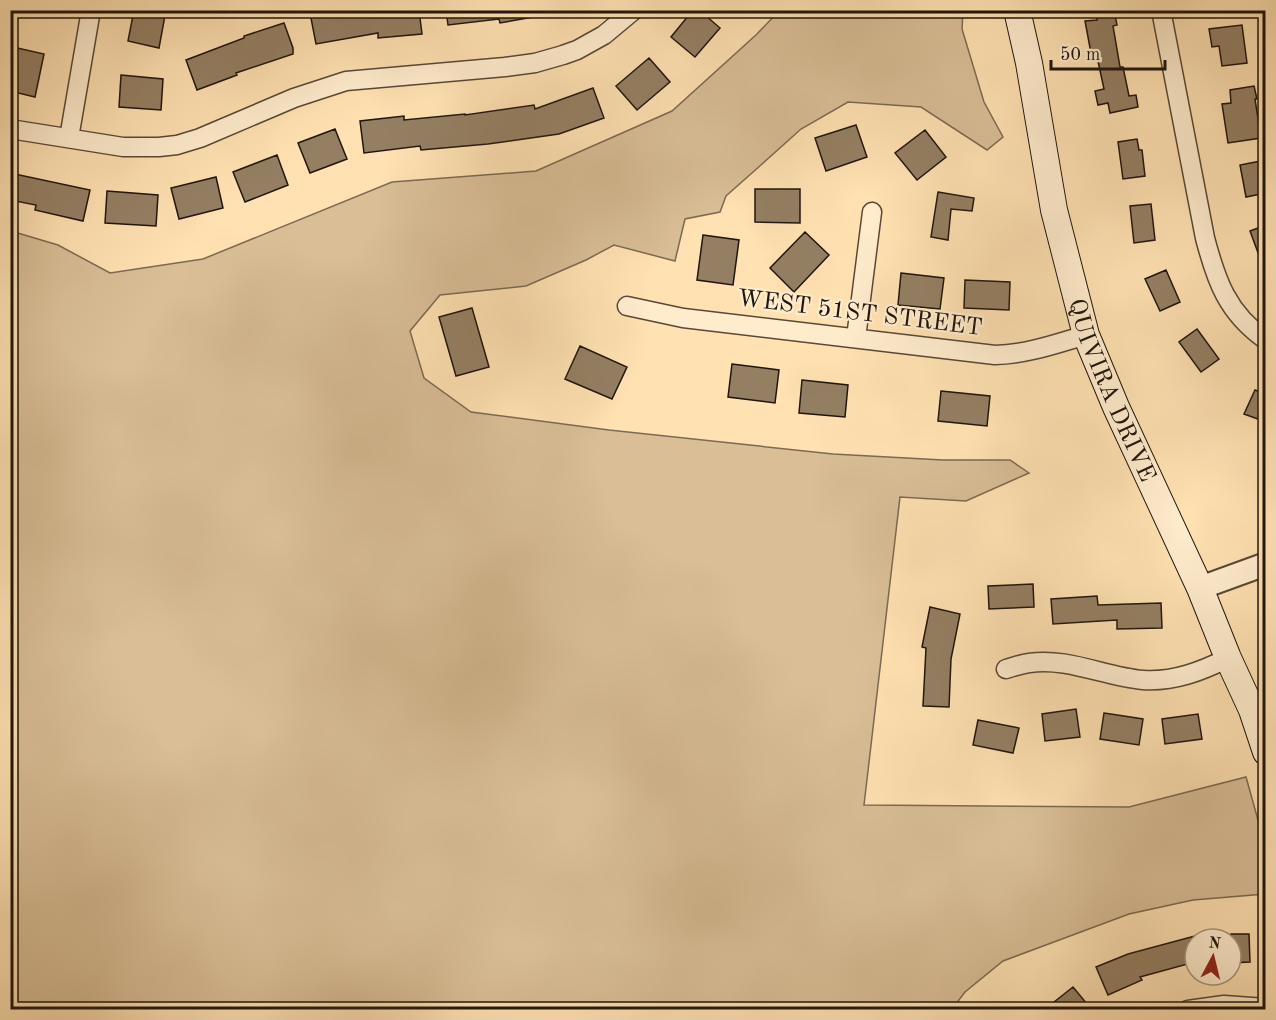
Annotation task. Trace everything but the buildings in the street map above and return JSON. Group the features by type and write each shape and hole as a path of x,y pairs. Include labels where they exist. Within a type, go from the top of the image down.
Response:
{"main road":[{"name":"QUIVIRA DRIVE","path":"1017,10 1029,63 1054,210 1086,334 1116,407 1200,588 1252,710 1266,752"}],"street":[{"path":"69,138 91,10"},
{"path":"10,129 123,147 177,145 200,138 301,95 346,81 505,67 535,63 563,55 604,35 634,10"},
{"path":"1161,10 1213,270 1230,304 1266,339"},
{"path":"856,338 872,212"},
{"name":"WEST 51ST STREET","path":"627,306 683,318 995,355 1030,352 1086,334"},
{"path":"1200,588 1266,564"},
{"path":"1006,669 1030,663 1050,662 1144,680 1172,678 1195,673 1228,658"},
{"path":"1188,1010 1224,1005 1266,1008"}],"shaded area":[{"path":"780,10 963,11 962,29 984,102 1003,137 987,150 921,107 848,102 801,129 726,196 720,212 685,219 675,261 614,245 526,286 440,295 410,331 424,378 471,412 609,430 833,454 943,460 1010,460 1029,473 966,501 900,497 864,805 1129,807 1246,777 1263,838 1265,894 1193,900 1129,914 1003,961 965,992 952,1009 11,1009 11,231 58,245 110,273 203,259 392,182 536,171 672,111 757,34"}]}
